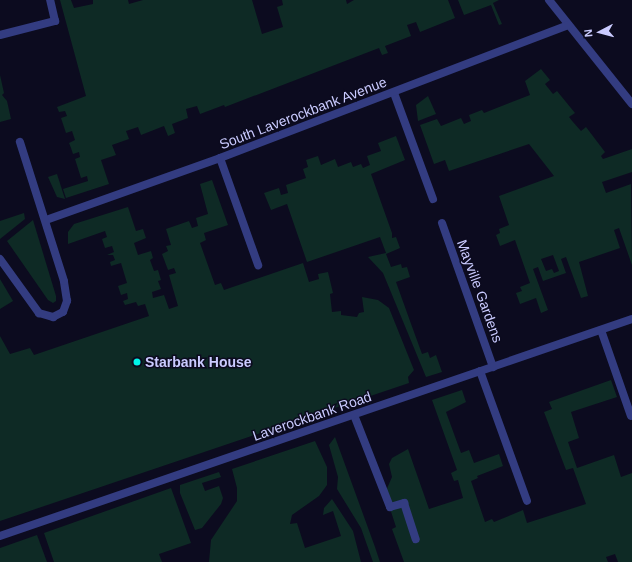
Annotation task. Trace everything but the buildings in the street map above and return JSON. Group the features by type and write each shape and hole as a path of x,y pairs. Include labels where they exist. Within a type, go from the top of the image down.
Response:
{"street":[{"path":"0,35 55,21 50,0"},
{"path":"549,0 632,104"},
{"name":"South Laverockbank Avenue","path":"46,220 220,158 394,93 568,25"},
{"path":"394,93 433,199"},
{"path":"0,259 39,313 53,317 62,312 66,307 67,294 46,220 20,142"},
{"path":"220,158 258,265"},
{"name":"Mayville Gardens","path":"442,223 493,367"},
{"name":"Laverockbank Road","path":"0,536 632,319"},
{"path":"601,330 631,416"},
{"path":"480,371 527,501"},
{"path":"354,415 390,507 404,503 416,539"}],"green space":[{"path":"60,0 71,0 74,8 93,4 93,0 128,0 129,4 143,0 252,0 262,34 283,27 277,7 283,5 282,0 346,0 347,4 354,0 448,0 455,18 420,32 416,22 407,25 411,36 385,46 388,53 382,55 379,48 225,107 224,105 200,114 197,106 186,109 188,118 172,124 175,133 168,136 164,126 141,135 138,127 126,131 129,139 112,145 116,155 101,160 109,184 66,198 63,189 88,181 87,176 81,178 75,159 80,157 79,152 73,154 69,143 75,140 72,131 66,133 61,118 67,116 65,111 59,112 57,107 86,96"},
{"path":"458,0 499,0 493,3 502,24 499,25 491,5 464,15"},
{"path":"541,69 550,80 545,84 553,94 557,91 575,113 569,117 581,131 586,127 605,152 601,156 603,159 632,149 632,172 602,182 606,193 631,184 632,265 619,228 614,230 620,248 579,262 588,296 581,298 566,257 561,259 566,273 543,281 538,267 533,269 548,310 541,313 536,298 520,304 516,293 522,291 520,287 530,283 515,240 500,246 496,235 500,233 499,229 509,225 499,196 554,176 529,144 449,171 445,160 434,164 420,125 437,119 441,126 461,118 464,124 471,121 469,115 482,110 484,113 530,95 525,81","holes":["553,255 559,271 554,273 552,269 546,271 541,259"]},
{"path":"0,75 4,93 2,95 7,101 11,119 0,122"},
{"path":"428,96 436,114 418,121 416,105"},
{"path":"396,136 405,160 371,174 392,233 392,238 396,237 400,248 386,254 391,267 401,264 402,268 407,267 410,277 396,282 422,354 428,352 430,358 436,355 442,372 426,377 383,273 368,257 386,253 380,237 307,262 287,204 271,210 264,193 279,188 281,195 288,193 286,185 306,178 303,169 308,167 306,160 318,156 321,165 335,159 338,167 351,162 353,167 361,164 363,168 370,165 367,156 381,151 378,143"},
{"path":"57,174 65,199 57,197 48,177"},
{"path":"212,180 228,225 204,233 206,240 200,243 215,285 221,283 224,290 303,263 309,282 319,279 318,274 328,272 333,293 330,294 332,312 341,311 341,315 357,317 359,313 364,312 362,297 378,300 389,308 414,370 408,377 409,383 0,521 0,336 10,354 30,348 34,355 149,316 145,304 138,306 136,302 125,305 123,301 128,299 127,293 121,295 118,286 127,283 121,263 111,266 110,262 115,260 113,255 107,255 114,252 112,246 105,248 102,239 107,237 105,231 68,244 68,232 74,224 128,207 136,231 143,229 146,238 134,243 138,255 151,251 153,258 150,260 154,271 158,270 161,280 158,281 161,289 152,292 153,298 164,295 169,309 178,306 169,275 176,273 174,268 168,270 162,254 168,251 166,246 171,245 166,229 189,221 192,228 198,226 196,218 208,214 200,184"},
{"path":"24,213 25,219 0,239 0,221"},
{"path":"33,220 56,296 56,301 53,303 48,300 7,241"},
{"path":"0,279 13,301 0,309"},
{"path":"611,380 617,397 571,412 579,438 568,442 577,468 614,455 621,477 632,473 632,562 618,562 615,554 606,557 608,562 404,562 392,529 396,527 385,493 392,477 389,464 392,458 408,449 429,509 463,498 458,480 454,481 451,473 457,470 432,400 462,390 466,402 446,412 461,453 469,450 474,463 499,454 503,466 477,476 478,478 471,481 485,522 492,519 494,522 523,510 527,523 586,504 573,468 566,470 544,412 552,409 549,402"},
{"path":"335,437 380,562 373,562 361,528 337,489 338,477 329,445"},
{"path":"315,441 327,467 327,485 319,496 292,515 290,524 297,523 305,548 341,536 333,511 323,515 324,508 332,499 353,531 361,562 209,562 211,540 237,501 237,488 232,469"},
{"path":"219,472 221,477 202,483 205,491 219,486 223,498 221,504 202,528 195,530 180,493 180,485"},
{"path":"171,488 191,543 159,554 162,562 54,562 44,533"},
{"path":"37,535 47,562 0,562 0,548"}],"place":[{"name":"Starbank House","path":"137,362"}]}
